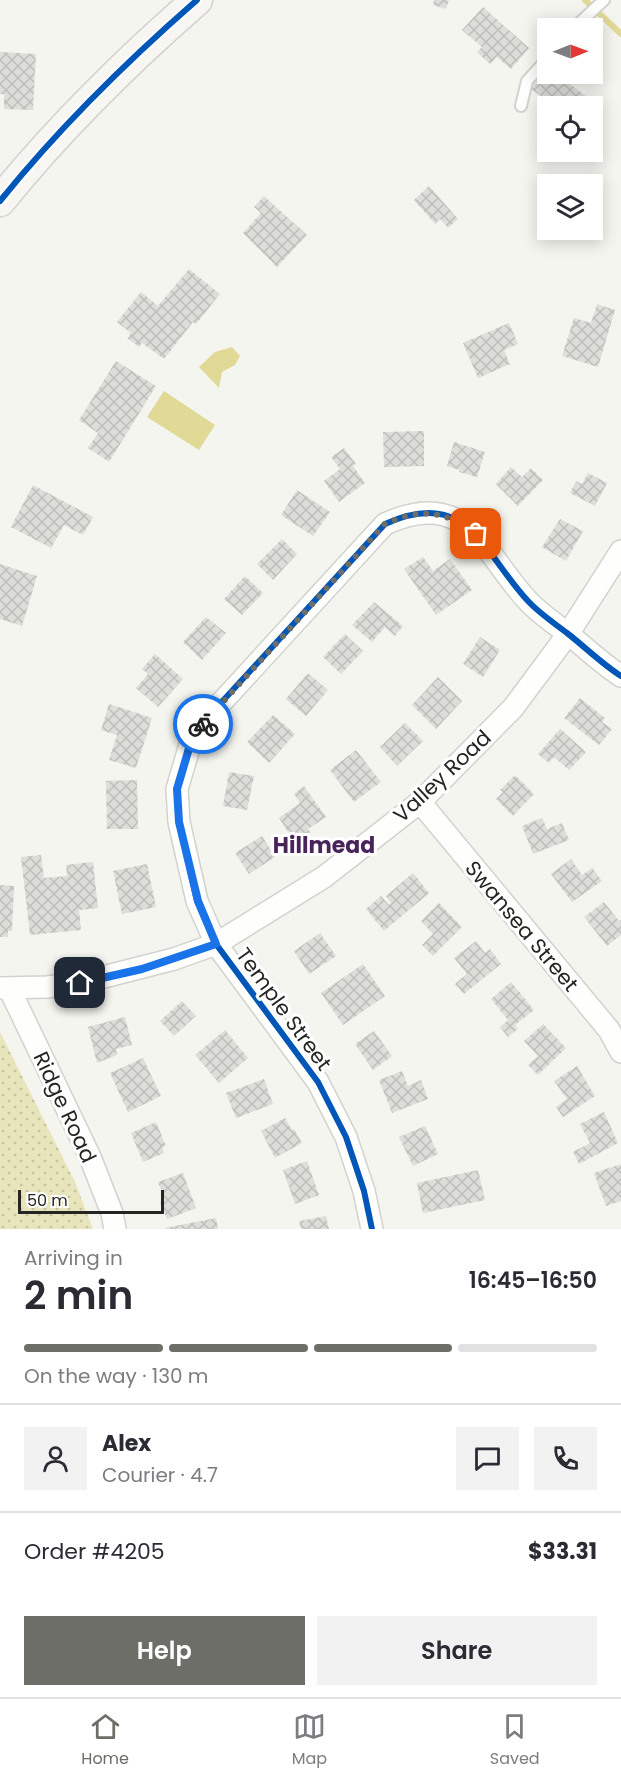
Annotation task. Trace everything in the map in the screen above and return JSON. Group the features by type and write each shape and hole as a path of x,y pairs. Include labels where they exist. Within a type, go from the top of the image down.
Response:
{"main road":[{"path":"0,201 33,161 99,91 197,0"}],"street":[{"name":"Temple Street","path":"372,1229 364,1191 346,1137 318,1082 216,944 198,901 179,822 177,789 190,745 208,717 385,524 402,516 422,513 443,515 462,522 476,534 528,602 621,676"},
{"name":"Valley Road","path":"4,988 46,987 108,977 174,960 216,944 324,877 420,802 513,708 568,634 621,551"},
{"name":"Swansea Street","path":"420,802 609,1030 621,1052"},
{"name":"Ridge Road","path":"4,988 90,1157 112,1213 115,1229"}],"lane":[{"path":"583,18 604,0"},
{"path":"521,106 527,81 537,70"}],"shaded area":[{"path":"232,347 240,356 235,365 222,372 219,388 199,367 215,352"},
{"path":"164,391 215,425 199,450 147,417"},
{"path":"0,1032 75,1182 93,1229 0,1229"}],"building":[{"path":"434,0 449,0 446,9 433,5"},
{"path":"483,7 529,48 511,69 497,57 490,64 477,52 482,47 462,30"},
{"path":"0,52 36,54 33,110 4,109 4,94 0,94"},
{"path":"537,81 537,84 570,84 586,96 541,96 531,89"},
{"path":"429,186 458,219 448,228 440,219 435,224 414,200"},
{"path":"264,196 307,235 277,267 243,233 261,213 254,207"},
{"path":"189,269 220,294 196,324 193,322 164,359 142,343 139,347 127,338 131,333 117,322 141,292 158,306"},
{"path":"597,304 615,310 598,367 562,356 574,318 591,323"},
{"path":"509,323 518,344 504,350 510,364 478,378 463,343"},
{"path":"116,361 156,386 109,462 88,448 98,433 79,420"},
{"path":"424,431 424,466 384,467 383,432"},
{"path":"454,442 485,452 477,477 447,466"},
{"path":"344,448 356,464 353,466 365,483 339,502 324,481 340,469 331,457"},
{"path":"511,467 522,477 531,468 543,480 518,506 496,484"},
{"path":"588,473 607,483 595,506 570,493 576,481 582,484"},
{"path":"33,485 93,517 83,535 64,525 51,548 11,527"},
{"path":"297,490 330,512 313,536 281,515"},
{"path":"560,519 583,531 566,561 542,547"},
{"path":"282,539 297,554 273,580 257,564"},
{"path":"423,557 433,571 450,559 472,590 436,615 404,569"},
{"path":"0,564 37,576 22,626 0,619"},
{"path":"245,576 263,593 242,615 224,599"},
{"path":"374,602 403,626 395,636 385,627 372,642 352,625"},
{"path":"206,617 226,633 202,660 183,642"},
{"path":"345,634 363,651 341,674 323,657"},
{"path":"480,637 500,650 483,677 463,664"},
{"path":"155,654 183,679 158,707 136,688 148,674 142,669"},
{"path":"308,673 328,690 306,716 286,699"},
{"path":"438,677 462,701 436,729 412,705"},
{"path":"580,698 605,718 602,722 612,729 599,745 564,718"},
{"path":"109,704 152,718 136,768 109,760 117,735 101,730"},
{"path":"273,715 295,734 269,763 247,742"},
{"path":"405,723 423,741 397,766 380,747"},
{"path":"560,729 586,752 569,770 554,757 549,763 538,754"},
{"path":"356,750 381,782 354,802 330,770"},
{"path":"229,772 254,776 247,810 223,806"},
{"path":"515,775 534,794 513,816 496,799 503,792 500,790"},
{"path":"137,780 138,829 107,829 106,781"},
{"path":"304,786 326,817 308,829 311,833 296,844 279,818 300,803 294,794"},
{"path":"542,818 547,829 562,823 569,840 533,854 522,826"},
{"path":"262,836 275,857 249,874 235,853"},
{"path":"41,855 44,878 67,876 66,865 93,862 98,908 79,910 81,930 30,935 21,857"},
{"path":"571,859 582,875 592,868 602,881 572,902 551,874"},
{"path":"147,864 156,907 122,914 113,871"},
{"path":"413,873 429,893 384,931 366,909 381,896 389,905 391,903 386,896"},
{"path":"0,885 14,886 12,931 8,931 8,937 0,937"},
{"path":"604,902 619,921 621,920 621,935 607,946 584,917"},
{"path":"439,903 462,927 433,956 422,945 433,934 421,921"},
{"path":"320,933 336,956 309,974 294,951"},
{"path":"476,941 485,953 490,949 501,964 464,994 455,984 467,974 454,958"},
{"path":"363,964 385,996 343,1025 321,993"},
{"path":"511,982 534,1010 515,1025 518,1029 508,1037 500,1027 508,1020 491,999"},
{"path":"182,1001 196,1016 174,1036 160,1021"},
{"path":"125,1017 132,1045 116,1049 117,1055 97,1063 88,1027"},
{"path":"543,1024 566,1048 538,1075 528,1065 538,1056 524,1041"},
{"path":"225,1030 248,1058 219,1083 195,1055"},
{"path":"374,1031 392,1056 373,1070 355,1044"},
{"path":"143,1058 161,1096 128,1112 110,1073"},
{"path":"577,1066 595,1096 563,1117 556,1107 567,1099 554,1081"},
{"path":"402,1071 408,1086 421,1080 428,1099 392,1113 379,1080"},
{"path":"264,1079 273,1104 236,1118 226,1093"},
{"path":"604,1112 618,1143 579,1164 573,1152 590,1143 580,1124"},
{"path":"285,1118 302,1143 275,1158 261,1131"},
{"path":"156,1122 166,1146 162,1147 164,1153 143,1162 131,1133"},
{"path":"425,1126 438,1154 413,1166 399,1137"},
{"path":"307,1161 319,1195 295,1204 283,1170"},
{"path":"621,1164 621,1201 606,1206 594,1173"},
{"path":"478,1170 485,1200 423,1213 417,1183"},
{"path":"183,1173 196,1208 167,1219 160,1202 165,1200 158,1182"},
{"path":"326,1216 329,1229 301,1229 299,1221"},
{"path":"216,1218 218,1229 165,1229 165,1228"}],"waterway":[{"path":"585,0 621,34"}],"cycle path":[{"path":"0,201 94,96 197,0"},
{"path":"372,1229 364,1191 346,1137 318,1082 216,944 197,901 179,822 177,789 190,745 208,717 385,524 413,514 436,513 455,519 471,530 532,605 621,676"}],"way so far":[{"path":"203,724 385,524 402,516 422,513 443,515 462,522 476,534"}],"district":[{"name":"Hillmead","path":"324,845"}],"route":[{"path":"80,983 174,960 216,944 198,901 179,822 177,789 190,745 203,724"}]}
